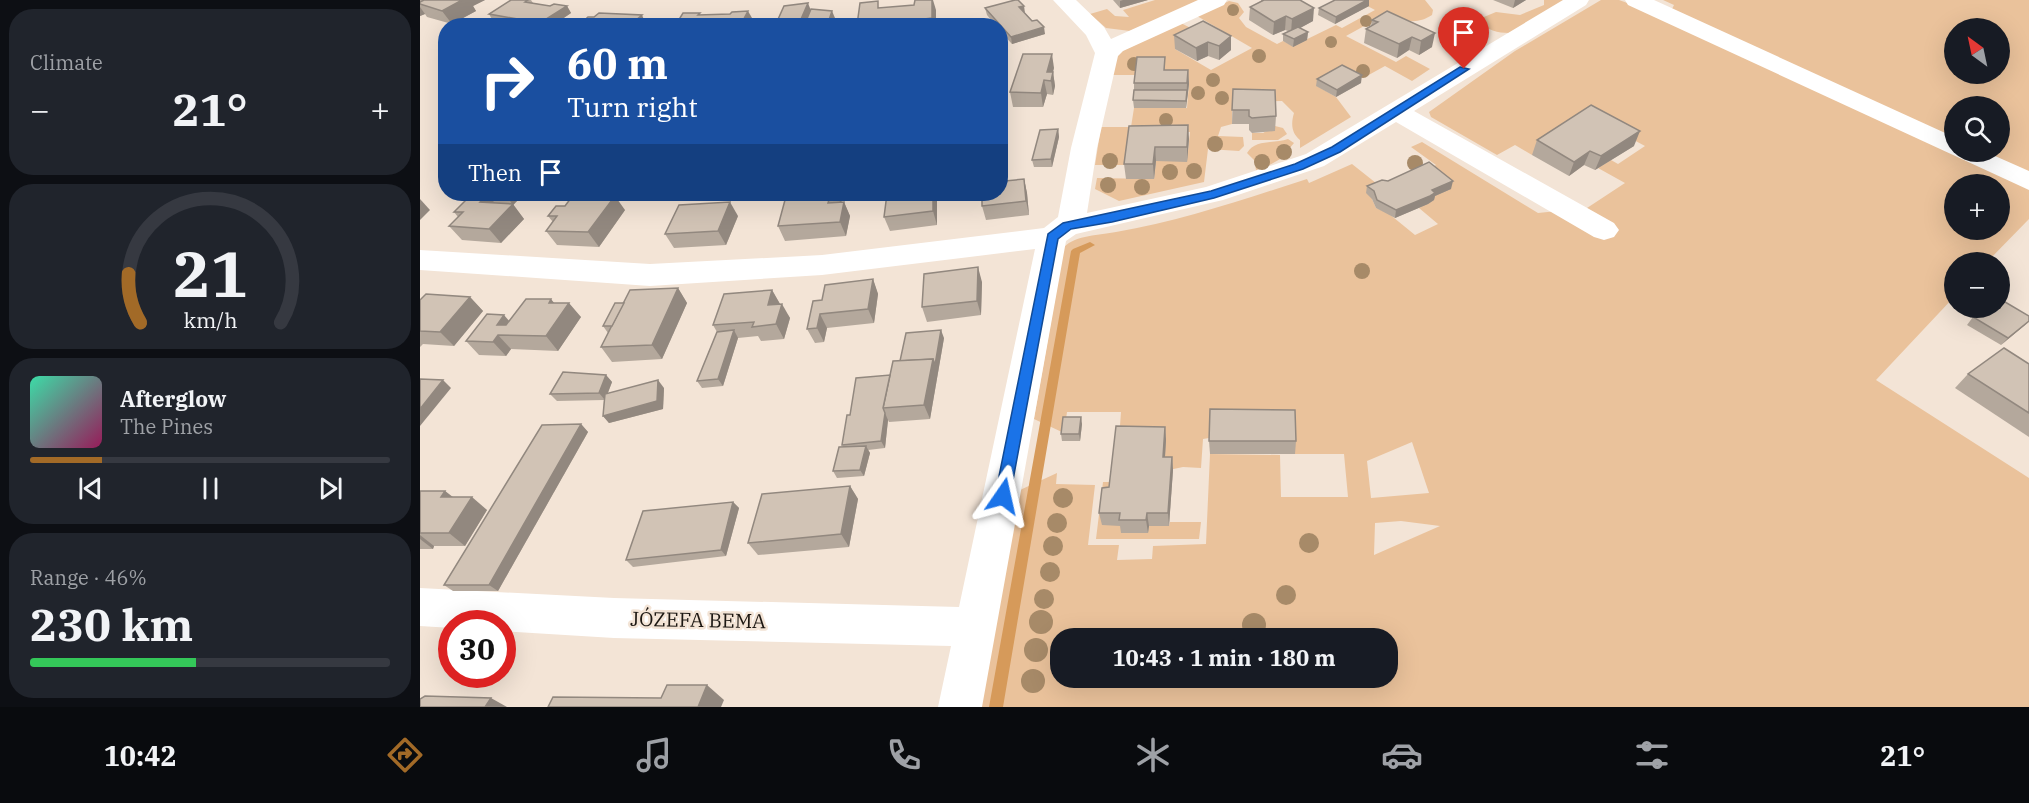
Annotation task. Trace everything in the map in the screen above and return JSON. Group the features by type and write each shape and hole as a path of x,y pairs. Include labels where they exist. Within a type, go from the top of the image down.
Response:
{"street":[{"path":"960,707 1060,232 1072,217 1084,148 1107,53 1096,32 1064,0"},
{"path":"1107,53 1121,44 1216,0"},
{"path":"420,260 650,275 822,265 1060,232 1214,194 1299,167 1336,149 1578,0"},
{"path":"1636,0 1944,142"},
{"path":"1396,111 1604,230"},
{"path":"1987,162 2029,181"},
{"name":"JÓZEFA BEMA","path":"420,607 614,618 977,627"}],"shaded area":[{"path":"1155,0 1203,0 1130,31 1106,28 1090,14 1107,9 1115,16 1129,17 1123,10"},
{"path":"1356,0 1425,0 1433,10 1432,15 1426,18 1409,21 1386,14 1346,36 1396,62 1406,56 1430,69 1412,81 1385,66 1365,77 1349,69 1317,86 1336,97 1351,117 1300,148 1300,140 1292,128 1294,113 1282,101 1232,102 1232,124 1221,127 1218,136 1243,137 1244,146 1239,151 1208,149 1204,182 1119,201 1095,189 1097,178 1154,179 1156,161 1187,161 1190,132 1131,132 1127,165 1095,165 1101,127 1131,127 1134,108 1187,108 1189,84 1138,75 1108,75 1118,53 1181,23 1204,35 1175,49 1211,70 1252,48 1197,16 1229,1 1238,3 1244,12 1239,18 1246,27 1277,44 1283,41 1293,46 1336,25 1342,28 1375,10"},
{"path":"1544,0 1567,0 1509,33 1493,30 1479,22 1479,19 1496,12 1520,15 1544,5"},
{"path":"1601,0 1619,0 1691,26 1669,15 1674,5 1663,0 2029,0 2029,219 2010,238 2010,174 1944,174 1944,240 2008,240 1997,252 1944,252 1944,308 1876,380 2029,478 2029,707 977,707 1020,490 1057,473 1056,484 1095,485 1088,545 1119,545 1117,560 1152,559 1153,546 1206,544 1210,454 1280,455 1281,497 1348,497 1344,454 1295,454 1294,424 1203,439 1201,468 1183,467 1164,471 1119,440 1121,412 1067,412 1064,433 1034,419 1064,247 1082,238 1189,216 1307,179 1309,183 1352,164 1381,187 1372,199 1376,208 1388,213 1415,235 1438,224 1419,208 1428,203 1427,170 1436,165 1411,147 1422,142 1538,213 1587,208 1625,183 1598,168 1611,160 1618,164 1645,146 1602,123 1532,155 1515,145 1497,155 1431,117 1429,112 1515,51","holes":["1412,442 1429,493 1371,498 1367,461","1401,521 1440,526 1374,555 1375,523"]},
{"path":"1275,126 1283,128 1287,134 1278,140 1252,140 1252,133 1263,133"},
{"path":"1288,139 1294,143 1288,150 1289,154 1256,170 1254,160 1247,153 1250,149 1260,144"},
{"path":"1103,482 1114,482 1122,526 1148,532 1149,526 1169,526 1170,522 1201,522 1199,539 1096,539"}],"building":[{"path":"424,0 462,0 442,11 420,4"},
{"path":"511,0 528,0 525,2 550,6 554,4 567,6 548,18 512,18 489,14"},
{"path":"915,0 932,0 932,18 858,18 860,3 878,1 878,8 914,5"},
{"path":"1018,0 1024,6 1019,7 1032,21 1037,20 1044,27 1011,37 1008,34 1008,18 994,18 985,8"},
{"path":"1264,0 1300,0 1314,8 1292,19 1286,16 1274,22 1250,7"},
{"path":"1335,0 1367,0 1336,17 1319,8"},
{"path":"808,3 801,18 779,18 784,6"},
{"path":"811,9 832,11 830,18 807,18"},
{"path":"748,11 744,18 680,18 683,13 700,13 698,15 730,14"},
{"path":"1387,11 1435,33 1421,41 1412,37 1399,44 1366,29 1378,22 1372,20"},
{"path":"599,13 642,15 638,18 587,18"},
{"path":"1203,21 1231,36 1219,46 1208,42 1196,48 1174,35"},
{"path":"1298,27 1308,32 1294,39 1283,34"},
{"path":"1023,54 1052,54 1047,72 1053,72 1051,81 1044,80 1041,93 1010,92"},
{"path":"1137,57 1165,57 1164,70 1188,70 1187,83 1134,83"},
{"path":"1342,65 1362,75 1337,90 1317,79"},
{"path":"1233,89 1275,90 1276,116 1252,118 1249,116 1249,110 1232,110"},
{"path":"1134,90 1187,90 1186,101 1133,100"},
{"path":"1591,105 1640,131 1601,156 1590,151 1574,162 1537,140"},
{"path":"1188,125 1187,147 1155,147 1153,164 1124,164 1129,126"},
{"path":"1058,129 1051,159 1032,160 1040,130"},
{"path":"1429,162 1453,181 1432,190 1435,193 1430,196 1396,210 1377,200 1374,191 1367,186 1382,180 1388,181"},
{"path":"1024,179 1026,201 982,206 982,201 1008,201 1008,181"},
{"path":"465,201 513,204 489,229 449,226 463,212 454,212"},
{"path":"569,201 611,201 588,232 546,231 557,216 548,216 556,206 565,206"},
{"path":"785,201 844,202 840,222 778,226"},
{"path":"886,201 933,201 933,211 884,217"},
{"path":"730,202 718,231 665,234 679,205"},
{"path":"978,267 977,301 922,307 924,274"},
{"path":"873,279 868,309 820,314 817,328 807,329 813,301 822,300 825,285"},
{"path":"678,288 652,345 601,347 630,290"},
{"path":"772,290 768,305 782,304 776,324 752,327 754,322 713,325 724,294"},
{"path":"426,294 470,297 440,332 420,331 420,300"},
{"path":"526,299 551,299 549,303 569,303 546,336 498,335 493,342 466,341 487,314 504,315 497,325 506,325"},
{"path":"615,303 624,303 612,326 603,326"},
{"path":"2010,305 2029,316 2029,321 2008,338 1975,318 2010,318"},
{"path":"734,330 718,379 697,381 717,332"},
{"path":"941,330 935,365 933,359 900,361 906,333"},
{"path":"2004,348 2029,364 2029,413 1968,374"},
{"path":"933,359 924,405 883,408 893,361"},
{"path":"563,372 606,375 599,393 550,394"},
{"path":"890,375 883,408 885,413 881,441 842,445 856,378"},
{"path":"420,379 443,380 420,409"},
{"path":"658,380 657,401 603,416 605,394"},
{"path":"1210,409 1295,410 1296,441 1209,441"},
{"path":"1063,417 1081,417 1079,434 1061,434"},
{"path":"581,424 489,585 444,585 542,425"},
{"path":"1116,426 1165,427 1163,457 1172,457 1168,513 1147,513 1146,520 1119,520 1120,513 1099,513 1102,488 1109,487"},
{"path":"866,446 860,470 833,471 839,447"},
{"path":"850,486 841,534 748,543 762,494"},
{"path":"420,491 445,491 441,497 472,497 449,533 420,533"},
{"path":"733,502 721,550 626,560 643,511"},
{"path":"667,685 707,685 698,707 548,707 553,697 661,698"},
{"path":"425,696 491,698 485,707 420,707 420,699"}],"waterway":[{"path":"996,707 1076,251 1090,245"}],"route":[{"path":"1003,496 1052,237 1067,226 1094,222 1214,194 1299,167 1362,134 1464,69"}]}
